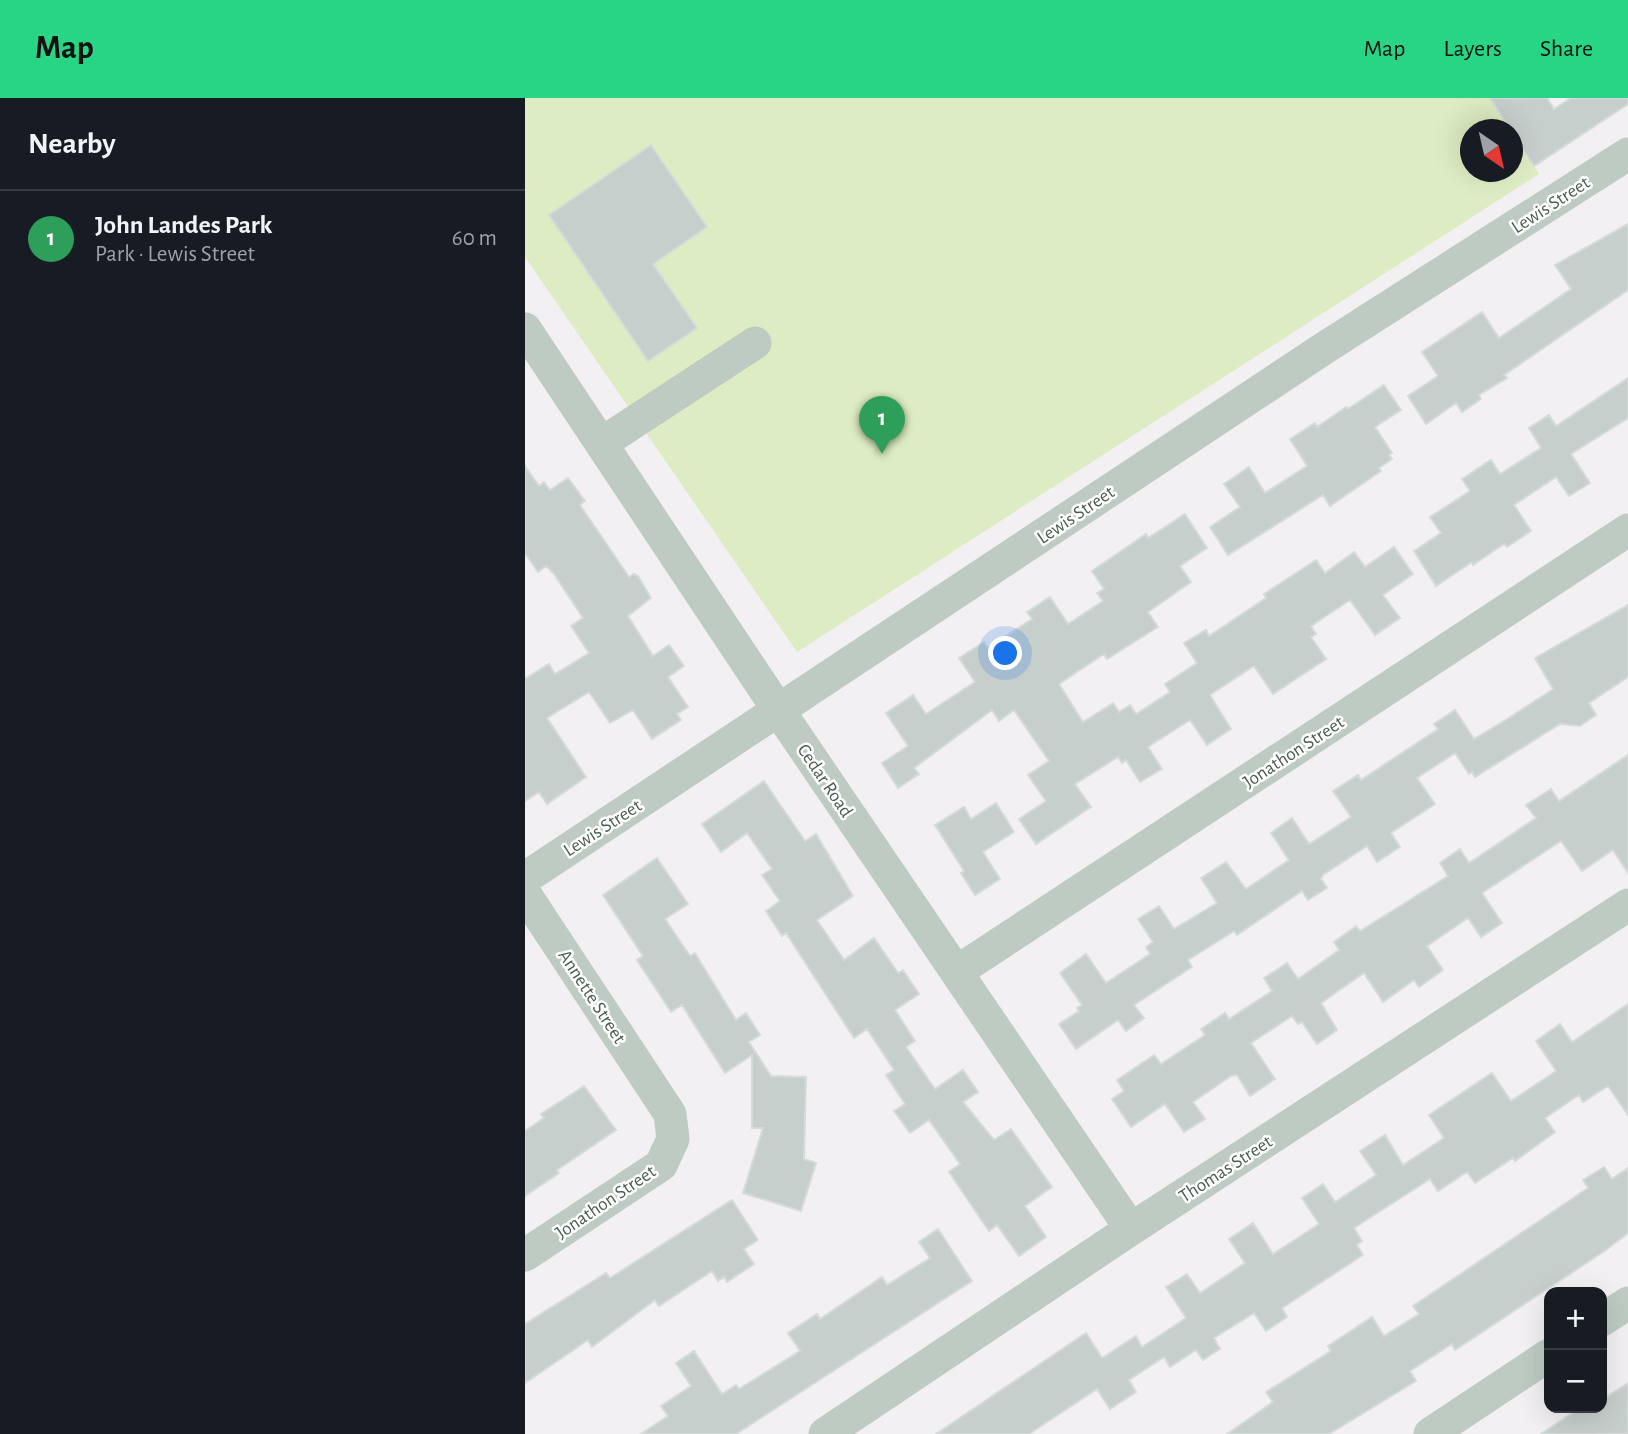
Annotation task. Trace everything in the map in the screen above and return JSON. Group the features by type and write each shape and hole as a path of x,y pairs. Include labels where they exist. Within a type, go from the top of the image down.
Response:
{"street":[{"name":"Lewis Street","path":"525,878 1326,347 1628,154"},
{"name":"Cedar Road","path":"525,329 779,711 1131,1229"},
{"path":"602,443 755,343"},
{"name":"Jonathon Street","path":"958,971 1628,530"},
{"name":"Annette Street","path":"525,894 660,1098"},
{"name":"Thomas Street","path":"825,1434 1131,1229 1628,905"},
{"name":"Jonathon Street","path":"525,1255 661,1165 673,1139 670,1114 660,1098"},
{"path":"1607,1318 1628,1303"},
{"path":"1430,1434 1544,1358"}],"green space":[{"path":"525,98 1489,98 1503,119 1460,119 1460,182 1523,182 1523,149 1539,174 797,652 525,257"}],"building":[{"path":"1490,98 1547,98 1554,109 1571,98 1628,98 1628,104 1534,166 1523,149 1523,119 1504,119"},
{"path":"651,145 707,227 653,264 697,328 648,361 549,215"},
{"path":"1628,224 1628,290 1504,375 1507,378 1479,395 1481,399 1462,412 1456,403 1426,424 1408,396 1438,376 1422,352 1482,312 1499,338 1571,289 1555,265"},
{"path":"1628,378 1628,418 1571,454 1590,483 1569,496 1556,477 1514,505 1531,531 1507,547 1504,544 1473,565 1472,562 1436,586 1414,551 1441,533 1430,517 1470,491 1462,479 1491,460 1500,474 1541,448 1529,428 1549,415 1556,426"},
{"path":"1384,385 1401,410 1375,427 1392,453 1389,455 1392,459 1379,468 1381,471 1330,506 1323,495 1228,555 1210,527 1240,507 1224,484 1249,467 1265,493 1307,466 1290,439 1315,423 1317,427"},
{"path":"525,466 539,486 544,482 550,490 568,478 585,501 580,505 629,577 634,574 638,576 651,598 628,616 653,656 669,645 684,666 668,677 688,707 677,714 681,720 652,739 633,710 610,723 589,692 547,718 586,777 547,804 539,792 525,801 525,679 549,664 555,674 589,653 571,626 583,618 554,574 546,566 538,572 525,553"},
{"path":"1185,514 1207,548 1180,566 1191,582 1148,612 1158,627 1107,659 1104,654 1059,684 1083,722 1113,703 1119,712 1130,705 1136,714 1170,692 1165,684 1197,663 1184,643 1206,630 1209,636 1266,598 1264,594 1316,560 1325,573 1354,552 1365,567 1394,547 1413,574 1383,595 1400,618 1375,635 1350,600 1311,626 1316,634 1311,637 1326,659 1273,694 1254,666 1210,695 1231,729 1207,745 1190,720 1148,747 1162,769 1140,782 1126,760 1122,763 1118,757 1075,784 1091,807 1036,844 1019,819 1046,801 1028,775 1049,761 1014,710 999,721 992,710 914,768 919,774 898,788 882,763 908,746 886,713 913,695 926,714 975,682 959,658 984,642 988,648 1032,619 1027,612 1050,597 1068,624 1103,601 1097,593 1104,589 1092,571 1146,534 1148,538"},
{"path":"1628,605 1628,677 1589,703 1596,715 1580,726 1560,724 1475,777 1472,772 1469,774 1455,753 1417,778 1435,804 1391,833 1400,847 1377,862 1367,846 1323,875 1321,879 1327,888 1308,900 1302,891 1237,935 1234,931 1188,960 1192,967 1134,1005 1144,1018 1126,1031 1118,1020 1076,1049 1059,1024 1079,1011 1077,1008 1082,1005 1060,973 1086,954 1106,983 1150,954 1146,947 1153,942 1138,919 1159,906 1174,929 1217,903 1201,878 1226,862 1246,889 1289,860 1271,833 1292,818 1309,844 1351,817 1333,791 1358,775 1361,780 1438,729 1434,724 1455,710 1474,739 1509,718 1553,689 1535,658"},
{"path":"1628,755 1628,873 1613,850 1582,871 1561,841 1482,893 1502,923 1481,937 1468,918 1427,946 1443,970 1419,987 1414,980 1383,1002 1364,973 1321,1003 1337,1030 1317,1044 1302,1022 1298,1024 1292,1016 1251,1043 1275,1079 1250,1096 1237,1075 1231,1076 1193,1102 1205,1119 1184,1132 1165,1104 1131,1127 1112,1099 1124,1091 1117,1080 1154,1055 1161,1064 1205,1035 1201,1029 1225,1013 1229,1019 1272,991 1264,978 1287,963 1298,979 1339,950 1334,942 1356,926 1360,931 1448,876 1440,863 1460,849 1469,863 1536,818 1526,805 1551,789 1559,801"},
{"path":"764,781 805,841 816,834 853,896 817,920 844,960 874,938 898,973 903,970 919,994 895,1010 915,1041 906,1047 935,1089 963,1070 978,1092 963,1102 994,1140 1011,1129 1052,1187 1025,1206 1046,1237 1019,1256 997,1225 989,1231 949,1172 960,1164 929,1120 910,1133 894,1111 905,1104 886,1075 894,1070 867,1029 854,1038 786,933 782,936 766,911 780,901 762,875 772,869 747,833 721,852 702,824"},
{"path":"996,803 1014,832 983,852 1000,879 975,895 961,873 964,871 935,825 964,807 971,819"},
{"path":"657,858 688,904 665,919 690,956 695,953 736,1020 746,1013 760,1035 749,1042 771,1076 806,1077 804,1159 816,1163 801,1211 743,1193 763,1128 752,1128 752,1055 725,1073 682,1005 671,1012 637,960 643,956 603,895"},
{"path":"1628,1004 1628,1115 1608,1086 1583,1102 1579,1095 1545,1118 1555,1132 1515,1161 1513,1158 1475,1183 1467,1172 1438,1191 1430,1179 1354,1228 1362,1241 1357,1245 1363,1255 1282,1308 1287,1317 1266,1331 1254,1313 1214,1338 1220,1349 1203,1360 1196,1350 1170,1367 1164,1357 1129,1380 1136,1392 1110,1409 1097,1389 1029,1434 936,1434 1086,1333 1102,1358 1136,1336 1142,1347 1186,1318 1166,1287 1187,1274 1200,1293 1245,1263 1229,1239 1253,1223 1273,1254 1319,1224 1302,1198 1323,1184 1335,1202 1376,1175 1360,1151 1385,1135 1403,1165 1444,1138 1429,1115 1492,1073 1511,1101 1556,1071 1536,1041 1560,1024 1572,1042"},
{"path":"584,1086 616,1130 557,1170 559,1173 525,1196 525,1131 544,1118 541,1114"},
{"path":"1604,1167 1612,1179 1628,1168 1628,1233 1606,1250 1550,1287 1544,1287 1544,1291 1455,1350 1452,1344 1410,1371 1416,1381 1329,1434 1227,1434 1273,1402 1266,1392 1331,1351 1328,1346 1372,1317 1384,1336 1419,1314 1413,1306 1588,1188 1583,1180"},
{"path":"732,1200 758,1240 744,1249 754,1264 727,1282 724,1277 718,1281 712,1271 659,1306 655,1300 592,1347 588,1340 525,1383 525,1324 606,1273 610,1278"},
{"path":"938,1229 972,1281 736,1434 641,1434 668,1416 661,1406 691,1386 676,1363 694,1351 722,1394 736,1385 739,1389 800,1351 788,1333 817,1314 820,1319 882,1277 887,1285 930,1258 919,1242"},
{"path":"1628,1383 1628,1434 1541,1434 1572,1413 1607,1413 1607,1397"}],"place":[{"name":"John Landes Park","path":"882,454"}]}
